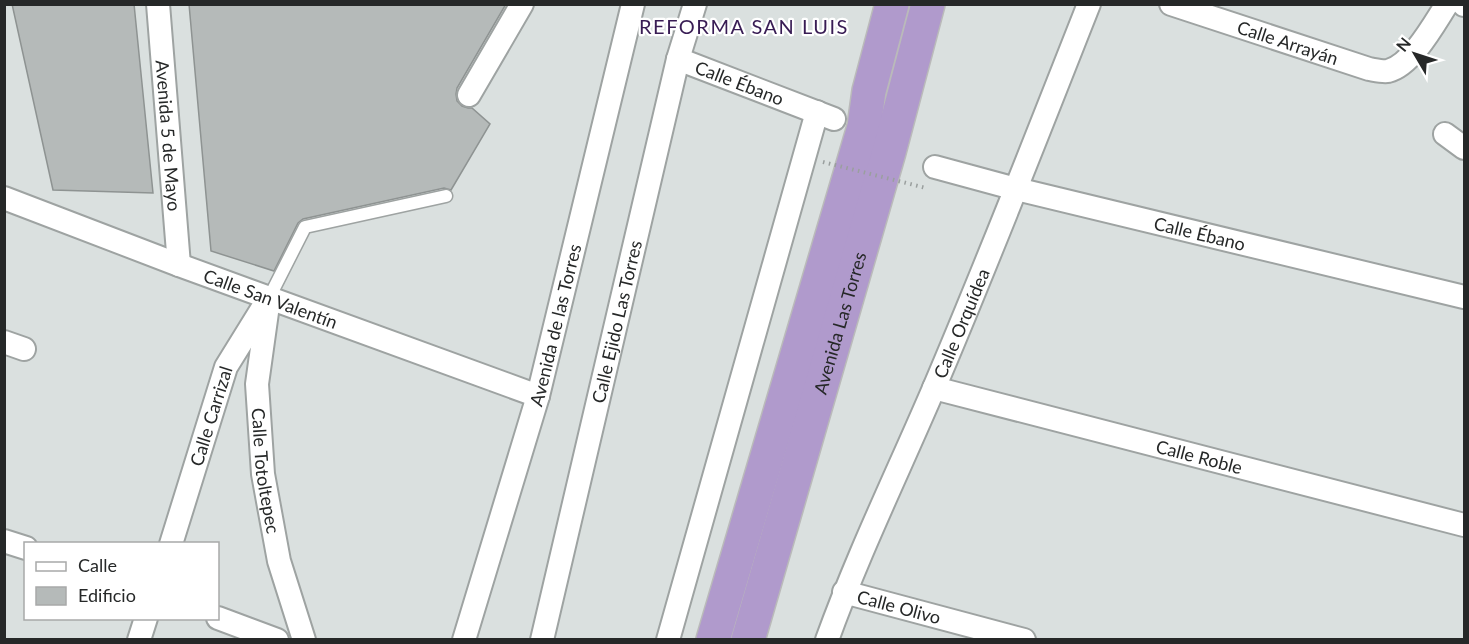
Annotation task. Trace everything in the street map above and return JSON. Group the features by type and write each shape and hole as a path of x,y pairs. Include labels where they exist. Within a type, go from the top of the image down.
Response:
{"highway":[{"name":"Avenida Las Torres","path":"714,639 861,138 869,91 892,4"},
{"name":"Avenida Las Torres","path":"748,639 886,163 928,4"}],"street":[{"name":"Avenida 5 de Mayo","path":"158,4 179,265"},
{"path":"469,96 522,4"},
{"name":"Avenida de las Torres","path":"464,639 538,396 633,4"},
{"name":"Calle Ejido Las Torres","path":"542,639 678,59 695,4"},
{"name":"Calle Orquídea","path":"827,639 844,592 934,388 1089,4"},
{"name":"Calle Arrayán","path":"1179,6 1369,69 1387,71 1400,65 1412,55 1447,4"},
{"name":"Calle Ébano","path":"668,639 825,115 678,59"},
{"path":"1444,134 1464,148"},
{"name":"Calle Ébano","path":"935,166 1016,189 1464,297"},
{"name":"Calle San Valentín","path":"4,198 179,265 538,396"},
{"name":"Calle Carrizal","path":"171,542 226,367 269,297"},
{"name":"Calle Totoltepec","path":"269,297 257,384 263,474 279,561 304,639"},
{"name":"Calle Roble","path":"934,388 1464,525"},
{"path":"4,541 24,547"},
{"name":"Calle Olivo","path":"844,592 1024,639"},
{"path":"219,618 277,639"},
{"path":"139,639 145,620"}],"lane":[{"path":"269,297 305,227 446,196"}],"path":[{"path":"823,162 926,188"}],"building":[{"path":"12,4 134,4 153,193 53,190"},
{"path":"189,4 506,4 457,88 456,94 457,101 462,106 472,108 490,124 451,190 444,188 303,219 298,223 274,271 211,251"}],"district":[{"name":"REFORMA SAN LUIS","path":"744,26"}]}
